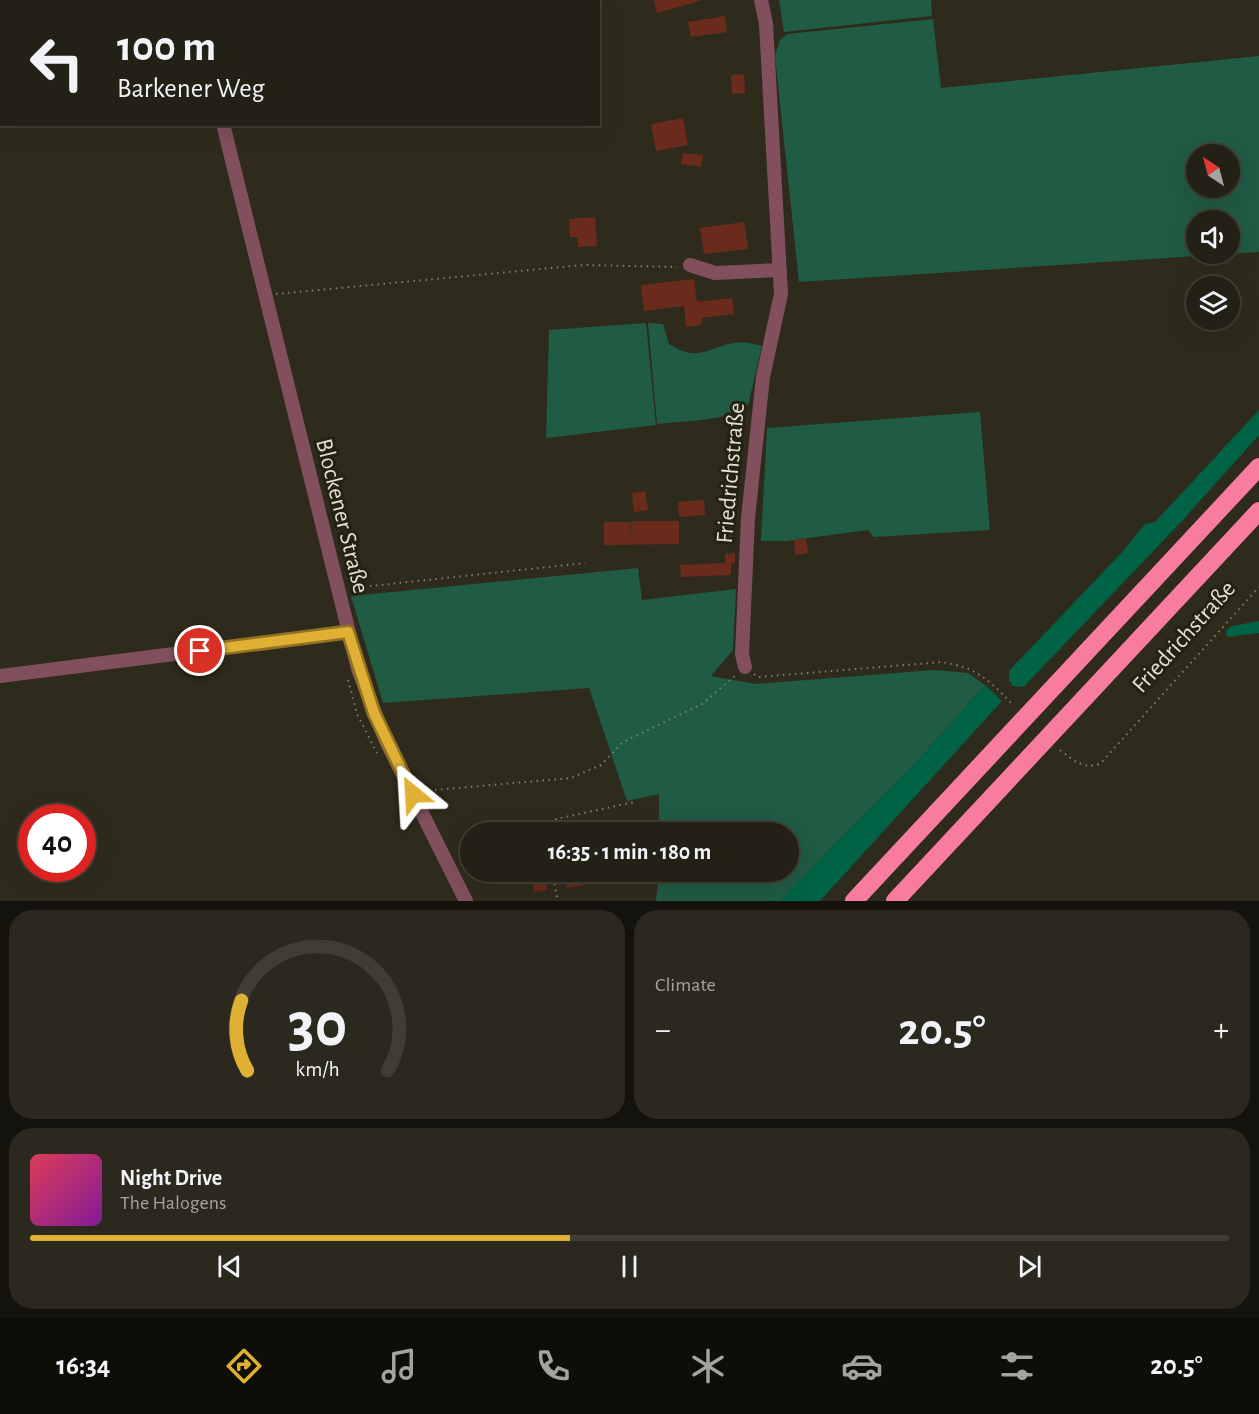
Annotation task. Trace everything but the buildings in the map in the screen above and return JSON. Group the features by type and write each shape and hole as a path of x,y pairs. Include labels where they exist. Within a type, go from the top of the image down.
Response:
{"highway":[{"path":"854,901 1259,467"},
{"path":"895,901 1259,511"}],"street":[{"name":"Friedrichstraße","path":"744,667 742,654 748,518 763,377 781,294 766,24 761,0"},
{"name":"Blockener Straße","path":"223,126 348,632 374,713 466,901"},
{"path":"690,265 715,273 780,270"},
{"path":"0,676 348,632"}],"path":[{"path":"264,295 583,265 664,268 690,265"},
{"path":"336,589 585,563"},
{"name":"Friedrichstraße","path":"1060,750 1079,764 1091,766 1100,764 1259,587"},
{"path":"413,794 421,791 571,778 601,765 623,741 702,704 744,667 758,677 942,662 963,666 983,675 1011,704"},
{"path":"556,822 556,819 634,802"},
{"path":"554,882 558,901"}],"green space":[{"path":"779,0 931,0 932,16 784,32"},
{"path":"933,19 941,88 1259,56 1259,252 1240,253 1240,210 1186,210 1186,257 799,282 775,56 780,40 787,34"},
{"path":"646,323 656,425 546,438 549,330"},
{"path":"648,323 663,324 669,344 687,352 701,353 737,342 762,346 748,405 719,417 657,424"},
{"path":"1259,410 1259,435 1181,522 1034,676 1023,687 1013,686 1009,680 1009,671 1124,550 1145,524 1155,522"},
{"path":"980,412 990,530 874,537 868,530 787,541 761,541 767,428"},
{"path":"638,568 642,600 736,589 733,650 711,676 756,684 934,670 968,673 985,685 922,756 799,882 799,822 659,822 659,794 627,801 589,688 383,703 351,596"},
{"path":"1259,621 1259,633 1227,637 1226,630 1232,626"},
{"path":"985,685 1002,701 820,901 780,901 799,882 922,756"},
{"path":"658,882 799,882 780,901 656,901"}],"route":[{"path":"200,651 348,632 374,713 413,794"}]}
